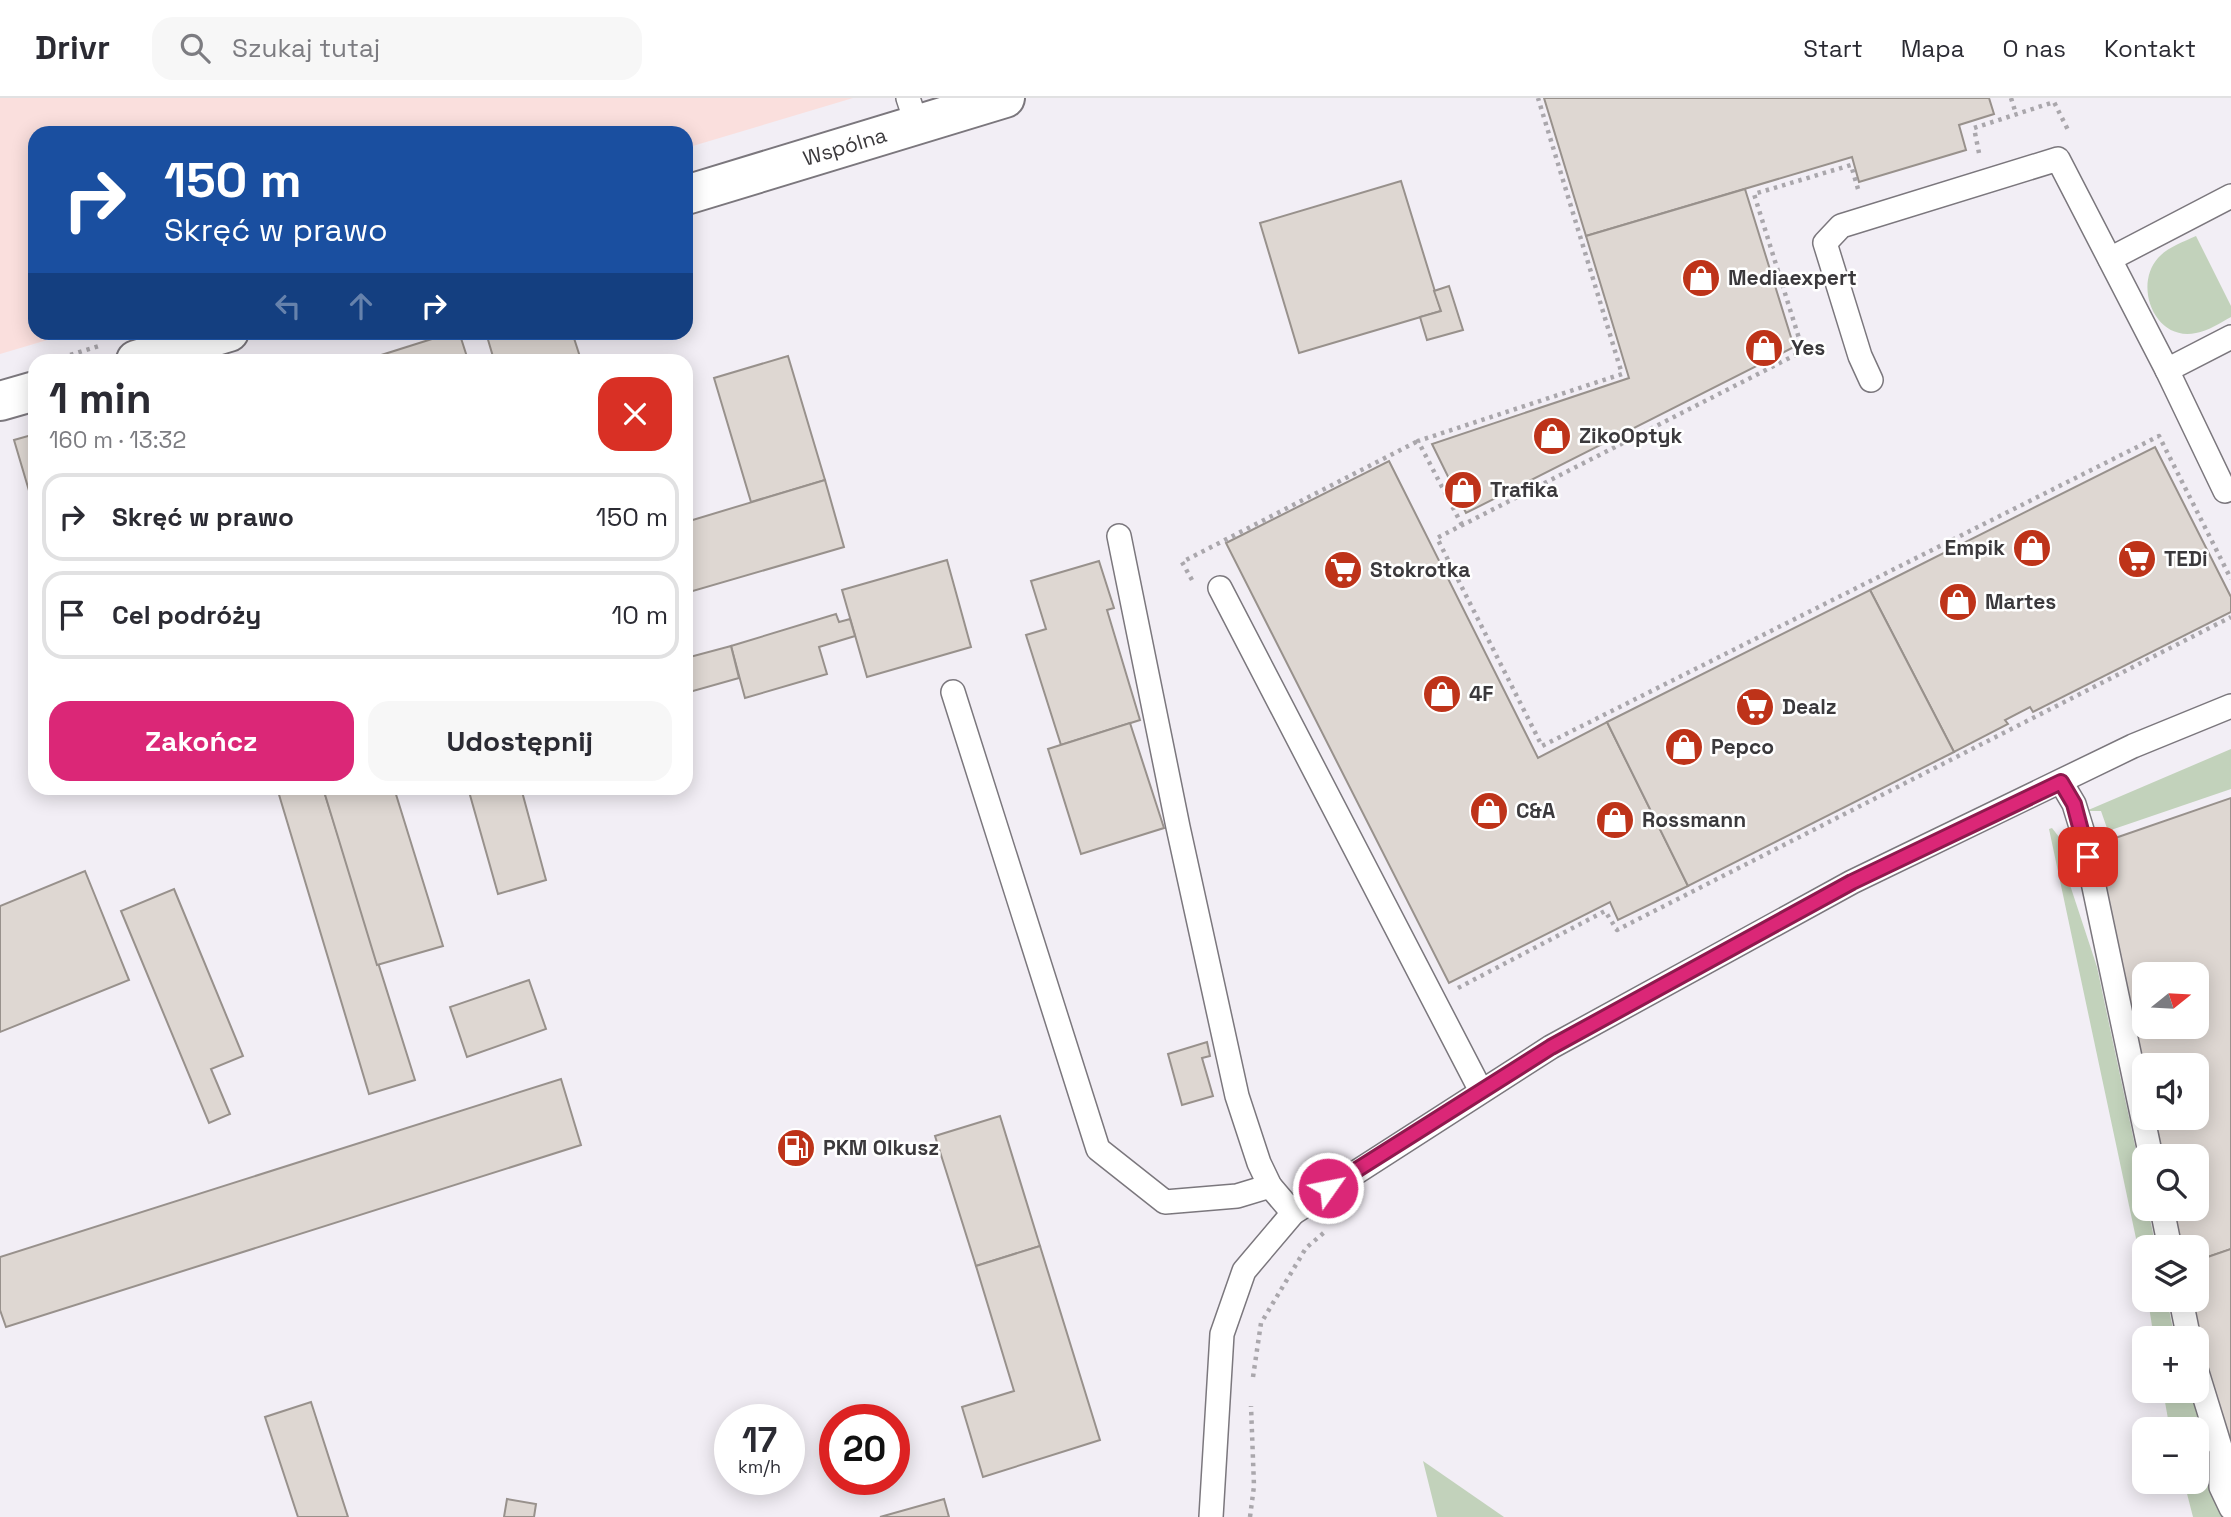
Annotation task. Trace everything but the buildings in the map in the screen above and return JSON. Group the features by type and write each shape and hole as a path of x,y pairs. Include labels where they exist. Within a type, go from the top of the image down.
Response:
{"street":[{"name":"Wspólna","path":"693,192 912,112 1006,98"},
{"path":"120,353 187,340"},
{"path":"0,401 28,393"}],"lane":[{"path":"1871,380 1860,356 1825,243 1841,226 2057,159 2167,370 2225,491"},
{"path":"2110,259 2231,196"},
{"path":"2167,370 2231,337"},
{"path":"1119,536 1178,827 1237,1096 1259,1163 1270,1186 1293,1213"},
{"path":"1220,588 1481,1091"},
{"path":"953,692 1098,1149 1165,1202 1237,1196 1270,1186"},
{"path":"1211,1517 1222,1335 1244,1272 1293,1213 1551,1047 1852,882 2133,747 2231,706"},
{"path":"2061,782 2074,804 2082,830 2148,1144"},
{"path":"2206,1403 2221,1450 2221,1487 2231,1508"}],"path":[{"path":"1195,585 1182,562 1418,441 1622,374 1538,98"},
{"path":"2011,98 2017,114"},
{"path":"1966,158 1979,153 1974,128 2054,102 2072,137"},
{"path":"1872,187 1859,191 1850,165 1754,194 1802,351 1437,538 1542,746 2159,436 2231,579"},
{"path":"1418,441 1462,525"},
{"path":"1447,994 1605,911 1617,930 2231,617"},
{"path":"1250,1391 1261,1323 1306,1248 1337,1222"},
{"path":"1250,1517 1254,1486 1251,1404"}],"shaded area":[{"path":"0,98 853,98 693,146 693,126 28,126 28,340 47,340 0,354"}],"green space":[{"path":"2196,236 2231,306 2231,317 2214,327 2182,334 2159,321 2148,296 2148,283 2151,270 2162,254"},
{"path":"2231,749 2231,789 2108,831 2101,811 2086,811"},
{"path":"2052,828 2059,837 2070,885 2097,967 2135,1144 2132,1144 2132,1220 2049,829"},
{"path":"2132,1221 2150,1221 2153,1235 2135,1235"},
{"path":"2150,1312 2169,1312 2172,1326 2152,1326"},
{"path":"2165,1403 2194,1403 2199,1417 2168,1417"},
{"path":"2209,1446 2224,1517 2193,1517 2187,1494 2209,1494"},
{"path":"1423,1461 1504,1517 1437,1517"}],"place":[{"name":"Mediaexpert","path":"1701,278"},
{"name":"Yes","path":"1764,348"},
{"name":"ZikoOptyk","path":"1552,436"},
{"name":"Trafika","path":"1463,490"},
{"name":"Empik","path":"2032,548"},
{"name":"TEDi","path":"2137,559"},
{"name":"Stokrotka","path":"1343,570"},
{"name":"Martes","path":"1958,602"},
{"name":"4F","path":"1442,694"},
{"name":"Dealz","path":"1755,707"},
{"name":"Pepco","path":"1684,747"},
{"name":"C&A","path":"1489,811"},
{"name":"Rossmann","path":"1615,820"},
{"name":"PKM Olkusz","path":"796,1148"}],"route":[{"path":"1328,1188 1551,1047 1852,882 2061,782 2074,804 2088,857"}]}
